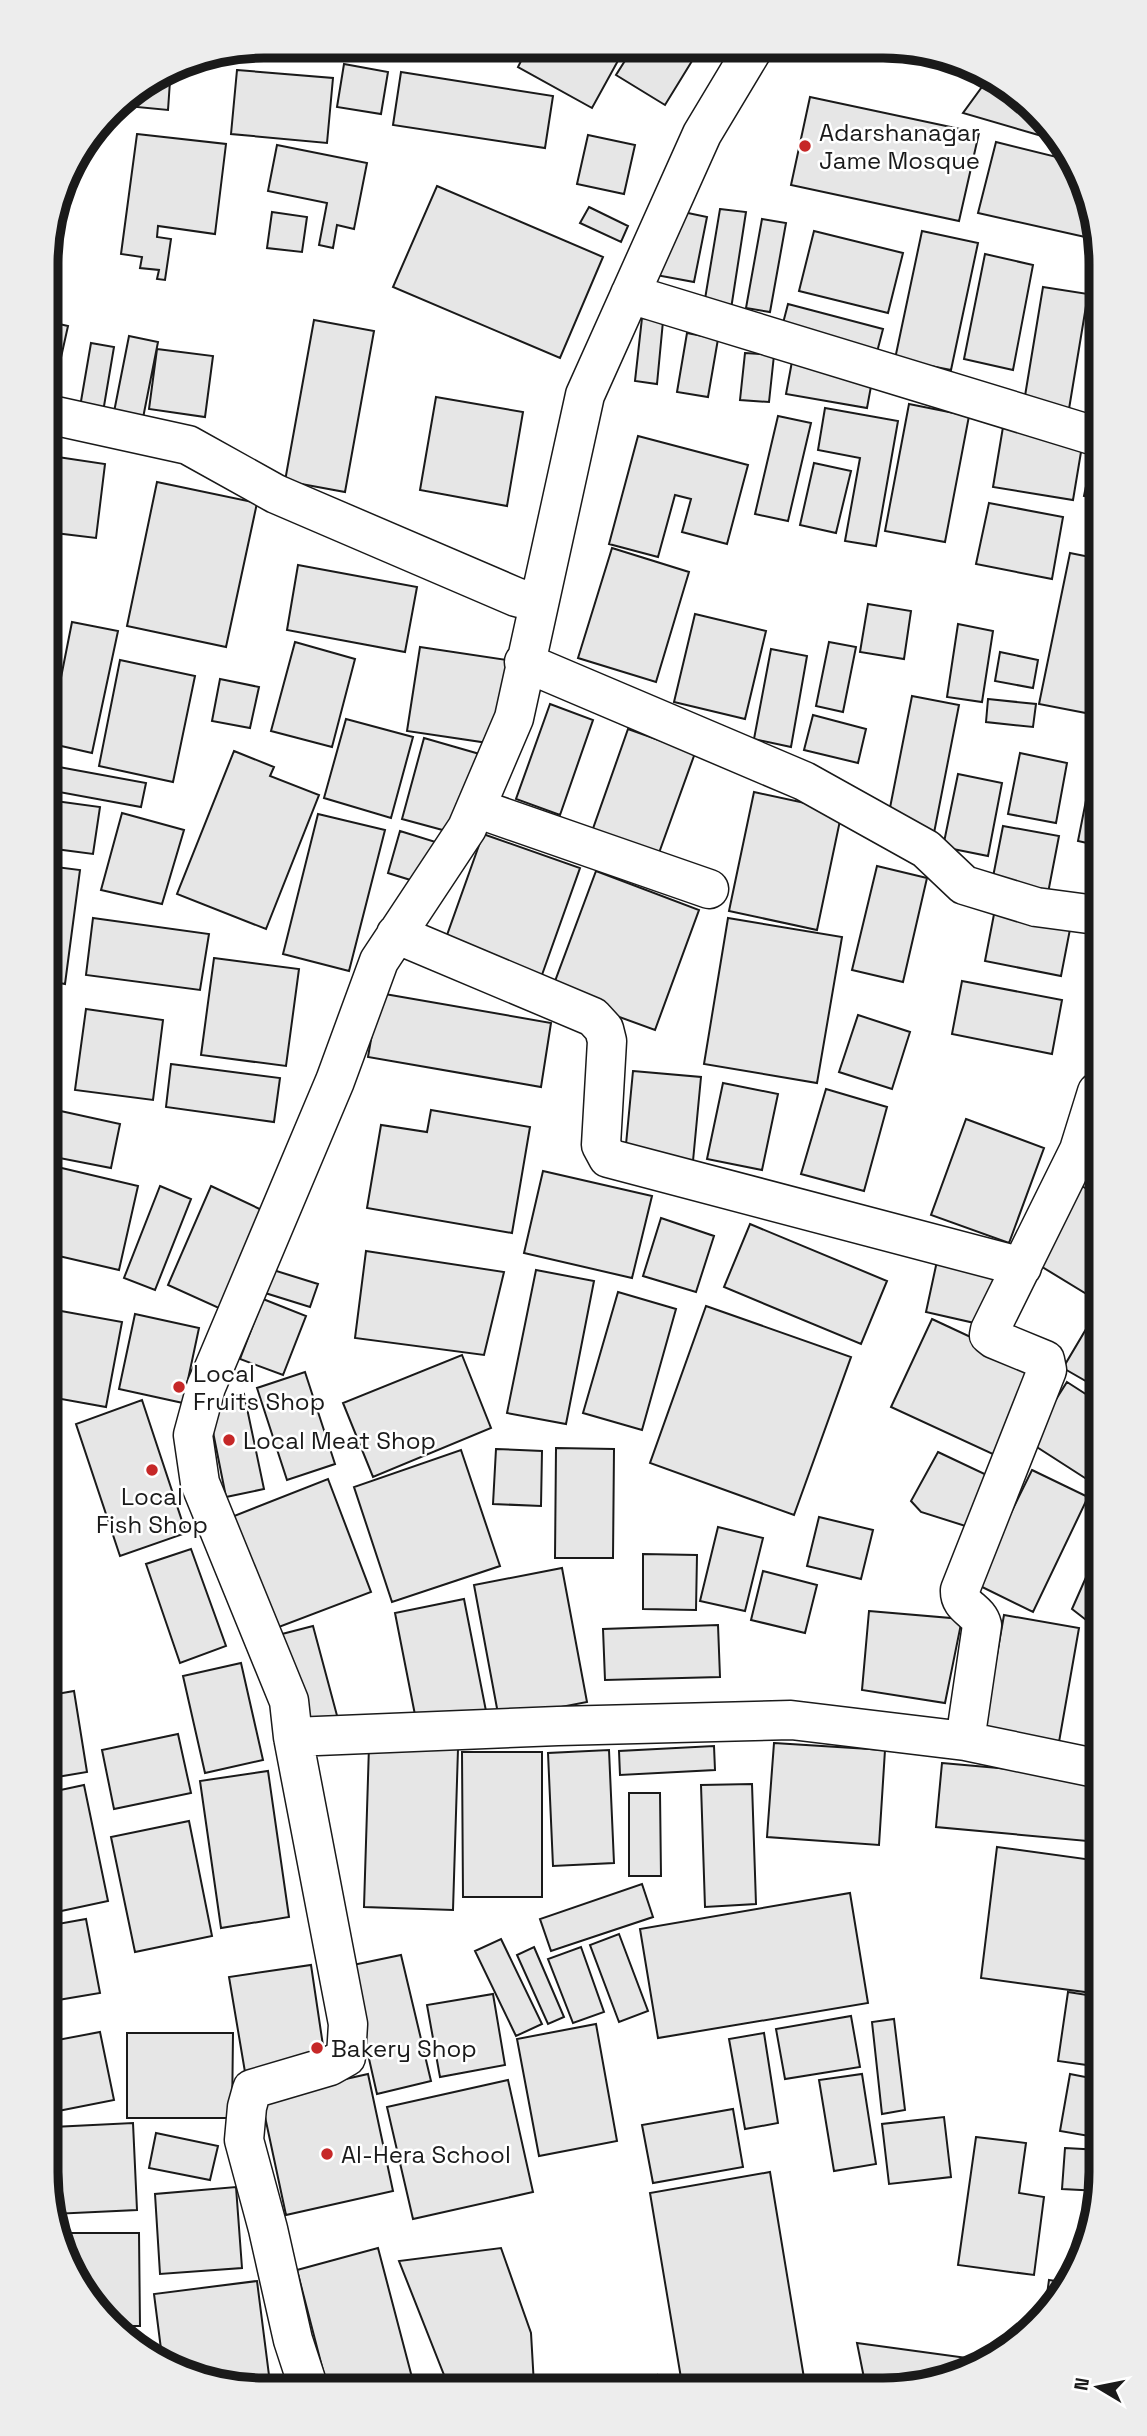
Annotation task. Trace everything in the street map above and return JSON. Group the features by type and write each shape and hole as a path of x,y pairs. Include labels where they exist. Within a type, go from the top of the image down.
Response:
{"street":[{"path":"305,2378 293,2340 268,2229 244,2140 247,2107 252,2089 330,2066 346,2057 348,2024 293,1737 289,1700 201,1482 193,1435 206,1387 335,1081 379,961 467,828 513,718 585,395 702,134 747,58"},
{"path":"630,294 1089,434"},
{"path":"58,416 188,445 276,494 516,597 538,603"},
{"path":"524,662 804,781 926,849 964,885 1036,907 1089,914"},
{"path":"475,808 709,889"},
{"path":"396,934 593,1017 604,1029 607,1041 601,1145 608,1158 1022,1268"},
{"path":"965,1741 982,1625 979,1617 963,1604 960,1590 1047,1370 1045,1360 989,1335 1022,1268 1088,1154"},
{"path":"293,1737 791,1720 965,1741 1089,1767"}],"building":[{"path":"522,58 620,58 592,108 518,67"},
{"path":"627,58 694,58 665,105 616,75"},
{"path":"344,64 388,72 381,114 337,107"},
{"path":"237,70 333,78 327,143 231,134"},
{"path":"401,72 553,96 545,148 393,125"},
{"path":"169,81 168,110 131,106"},
{"path":"984,85 1009,100 1043,134 1042,136 963,113"},
{"path":"810,97 979,133 959,221 791,185"},
{"path":"137,134 226,144 215,234 158,226 157,237 171,239 165,280 157,279 159,270 140,268 142,257 121,254"},
{"path":"588,135 635,145 624,194 577,184"},
{"path":"996,142 1060,158 1074,185 1087,237 978,213"},
{"path":"277,145 367,163 354,229 337,225 333,248 319,245 327,203 268,191"},
{"path":"437,186 603,257 560,358 393,287"},
{"path":"589,207 628,226 621,242 580,223"},
{"path":"669,209 707,217 694,282 656,275"},
{"path":"720,209 746,212 731,309 704,305"},
{"path":"272,212 307,217 302,252 267,248"},
{"path":"762,219 786,223 770,312 746,308"},
{"path":"814,231 903,253 888,313 799,291"},
{"path":"922,231 978,243 951,370 895,359"},
{"path":"985,254 1033,265 1013,370 964,359"},
{"path":"1043,287 1088,294 1068,415 1023,408"},
{"path":"788,304 883,329 877,352 782,327"},
{"path":"642,318 663,321 657,384 635,381"},
{"path":"314,320 374,331 345,492 285,481"},
{"path":"58,324 68,326 58,371"},
{"path":"687,333 718,339 708,397 677,392"},
{"path":"129,336 158,342 142,423 113,417"},
{"path":"91,343 114,347 103,412 80,407"},
{"path":"157,349 213,356 205,417 149,409"},
{"path":"745,353 774,355 769,402 740,400"},
{"path":"793,356 874,370 867,408 786,394"},
{"path":"436,397 523,412 507,506 420,490"},
{"path":"909,404 969,416 945,542 885,531"},
{"path":"825,408 898,421 876,546 845,541 860,458 818,450"},
{"path":"778,416 811,423 788,521 755,514"},
{"path":"1003,427 1083,440 1073,500 993,487"},
{"path":"638,436 748,465 727,544 682,532 691,499 675,495 658,557 609,544"},
{"path":"58,457 105,464 96,538 58,533"},
{"path":"814,463 851,471 836,533 800,525"},
{"path":"1089,472 1089,497 1084,496"},
{"path":"157,482 257,503 226,647 127,626"},
{"path":"989,503 1063,517 1052,579 976,564"},
{"path":"612,548 689,572 656,682 578,658"},
{"path":"1070,553 1089,557 1089,714 1039,704"},
{"path":"298,565 417,587 405,652 287,630"},
{"path":"868,604 911,611 904,659 860,652"},
{"path":"695,614 766,631 745,719 674,702"},
{"path":"72,622 118,631 92,753 58,745 58,693"},
{"path":"958,624 993,631 982,702 947,697"},
{"path":"295,642 355,659 332,747 271,731"},
{"path":"829,642 856,647 843,712 816,706"},
{"path":"420,647 507,660 495,744 407,731"},
{"path":"771,649 807,656 791,747 754,739"},
{"path":"1000,652 1038,660 1033,688 995,681"},
{"path":"120,660 195,676 173,782 99,766"},
{"path":"220,679 259,687 250,728 212,721"},
{"path":"912,696 959,705 934,833 887,823"},
{"path":"988,699 1036,704 1033,727 986,722"},
{"path":"550,704 593,720 560,815 516,799"},
{"path":"813,715 866,729 858,763 804,750"},
{"path":"346,719 413,737 391,818 324,798"},
{"path":"628,729 695,753 655,864 589,840"},
{"path":"424,738 483,755 461,835 402,819"},
{"path":"234,751 274,767 270,776 319,795 266,929 177,894"},
{"path":"1020,753 1067,763 1056,823 1008,814"},
{"path":"58,767 146,783 141,807 58,792"},
{"path":"958,774 1002,783 988,856 943,847"},
{"path":"1089,785 1089,843 1078,841"},
{"path":"754,792 842,811 817,930 729,911"},
{"path":"58,801 100,807 93,854 58,849"},
{"path":"122,813 184,830 162,904 101,890"},
{"path":"318,814 385,830 349,971 283,954"},
{"path":"1003,826 1059,836 1048,893 992,882"},
{"path":"400,831 442,844 417,882 388,873"},
{"path":"483,834 580,868 538,986 441,952"},
{"path":"877,866 927,878 903,982 852,970"},
{"path":"58,867 80,870 65,984 58,983"},
{"path":"596,871 699,910 655,1030 551,992"},
{"path":"995,909 1071,924 1061,976 985,961"},
{"path":"93,918 209,934 200,990 86,975"},
{"path":"728,918 842,937 817,1083 704,1064"},
{"path":"214,958 299,969 286,1066 201,1055"},
{"path":"962,981 1062,1000 1052,1054 952,1034"},
{"path":"379,993 551,1023 541,1087 368,1057"},
{"path":"86,1009 163,1020 153,1100 75,1090"},
{"path":"858,1015 910,1032 892,1089 839,1072"},
{"path":"171,1064 280,1078 274,1122 166,1107"},
{"path":"633,1071 701,1077 693,1161 625,1155"},
{"path":"723,1083 778,1094 762,1170 707,1159"},
{"path":"826,1089 887,1107 864,1191 801,1174"},
{"path":"58,1110 120,1124 111,1168 58,1158"},
{"path":"431,1110 530,1127 512,1233 367,1208 381,1125 427,1132"},
{"path":"966,1119 1044,1148 1009,1243 931,1215"},
{"path":"58,1167 138,1186 119,1270 58,1256"},
{"path":"543,1171 652,1196 632,1278 524,1253"},
{"path":"1080,1185 1089,1190 1089,1296 1034,1262"},
{"path":"160,1186 191,1199 155,1290 124,1278"},
{"path":"211,1186 264,1211 221,1309 168,1285"},
{"path":"661,1218 714,1236 696,1292 643,1276"},
{"path":"750,1224 887,1281 861,1344 724,1287"},
{"path":"366,1251 504,1272 484,1355 355,1338"},
{"path":"937,1261 1008,1276 979,1324 926,1312"},
{"path":"270,1269 318,1284 310,1307 262,1292"},
{"path":"536,1270 594,1281 566,1424 507,1413"},
{"path":"618,1292 676,1309 642,1430 583,1413"},
{"path":"263,1299 306,1316 283,1375 240,1359"},
{"path":"706,1306 851,1357 794,1515 650,1463"},
{"path":"58,1310 122,1322 106,1407 58,1398"},
{"path":"135,1314 199,1328 183,1403 119,1389"},
{"path":"932,1319 1037,1368 997,1456 891,1407"},
{"path":"1089,1324 1089,1383 1063,1368"},
{"path":"462,1355 491,1428 373,1477 343,1403"},
{"path":"305,1372 335,1464 287,1480 257,1388"},
{"path":"1067,1382 1089,1396 1089,1481 1029,1442"},
{"path":"244,1394 264,1489 226,1497 207,1402"},
{"path":"142,1400 186,1533 120,1556 76,1424"},
{"path":"556,1448 614,1449 613,1558 555,1558"},
{"path":"496,1449 542,1451 541,1506 493,1504"},
{"path":"461,1450 500,1566 392,1602 354,1487"},
{"path":"938,1452 991,1477 975,1529 921,1512 911,1501"},
{"path":"1032,1470 1088,1497 1033,1612 976,1584"},
{"path":"328,1479 371,1592 271,1630 229,1518"},
{"path":"819,1517 873,1530 861,1579 807,1566"},
{"path":"718,1527 763,1538 745,1611 700,1601"},
{"path":"191,1549 226,1646 180,1663 146,1564"},
{"path":"643,1554 697,1555 696,1610 643,1609"},
{"path":"562,1568 587,1702 499,1719 474,1585"},
{"path":"763,1571 817,1585 805,1633 751,1620"},
{"path":"1089,1571 1089,1622 1072,1609"},
{"path":"464,1599 486,1711 417,1725 395,1613"},
{"path":"869,1611 962,1619 945,1703 862,1690"},
{"path":"1004,1615 1079,1628 1059,1742 984,1728"},
{"path":"718,1625 720,1677 605,1680 603,1629"},
{"path":"313,1626 339,1723 308,1732 282,1634"},
{"path":"241,1663 263,1760 205,1773 183,1676"},
{"path":"74,1691 87,1772 58,1777 58,1694"},
{"path":"178,1734 191,1793 114,1809 102,1750"},
{"path":"774,1743 885,1750 879,1845 767,1837"},
{"path":"369,1746 458,1749 453,1910 364,1907"},
{"path":"714,1746 715,1770 620,1775 619,1751"},
{"path":"609,1750 614,1863 553,1866 548,1753"},
{"path":"462,1752 542,1752 542,1897 463,1897"},
{"path":"942,1763 1089,1776 1089,1841 936,1827"},
{"path":"268,1771 289,1917 221,1928 200,1781"},
{"path":"752,1784 756,1904 705,1907 701,1785"},
{"path":"84,1785 108,1901 58,1912 58,1791"},
{"path":"629,1793 660,1793 661,1876 629,1876"},
{"path":"189,1821 212,1936 135,1952 111,1837"},
{"path":"997,1847 1089,1860 1089,1993 981,1978"},
{"path":"642,1884 653,1917 551,1951 540,1919"},
{"path":"850,1893 868,2003 658,2038 640,1929"},
{"path":"86,1919 100,1993 58,2000 58,1924"},
{"path":"619,1934 648,2011 619,2022 590,1945"},
{"path":"501,1939 542,2024 516,2036 475,1951"},
{"path":"534,1947 564,2017 548,2024 517,1955"},
{"path":"581,1947 604,2012 573,2023 548,1959"},
{"path":"401,1955 431,2081 377,2094 348,1966"},
{"path":"311,1965 325,2059 245,2072 229,1977"},
{"path":"1068,1992 1089,1995 1089,2065 1058,2061"},
{"path":"493,1994 505,2065 440,2077 427,2005"},
{"path":"851,2016 860,2067 785,2079 776,2029"},
{"path":"894,2019 905,2110 882,2114 872,2022"},
{"path":"596,2024 617,2141 539,2156 517,2039"},
{"path":"100,2032 114,2100 58,2111 58,2040"},
{"path":"127,2033 233,2033 232,2118 127,2118"},
{"path":"764,2033 778,2123 745,2129 729,2039"},
{"path":"368,2074 393,2191 286,2215 261,2098"},
{"path":"862,2074 876,2164 834,2171 819,2080"},
{"path":"1070,2074 1089,2078 1089,2136 1060,2131"},
{"path":"508,2080 533,2192 413,2219 387,2107"},
{"path":"733,2109 743,2167 653,2183 642,2125"},
{"path":"944,2117 951,2177 889,2184 882,2124"},
{"path":"133,2123 137,2210 63,2214 58,2172 58,2127"},
{"path":"156,2133 218,2146 210,2180 149,2168"},
{"path":"976,2137 1026,2143 1019,2193 1044,2197 1034,2275 958,2265"},
{"path":"1065,2148 1089,2149 1088,2190 1062,2189"},
{"path":"770,2172 804,2378 681,2378 650,2193"},
{"path":"236,2187 242,2268 160,2274 155,2194"},
{"path":"67,2233 139,2233 140,2326 127,2326 100,2298 85,2275"},
{"path":"378,2248 412,2378 325,2378 297,2270"},
{"path":"501,2248 531,2333 534,2378 445,2378 399,2261"},
{"path":"1049,2280 1057,2281 1054,2287 1046,2299"},
{"path":"257,2281 269,2378 224,2374 198,2367 161,2350 154,2294"},
{"path":"857,2343 970,2358 936,2371 910,2376 864,2378"}],"place":[{"name":"Adarshanagar Jame Mosque","path":"805,146"},
{"name":"Local Fruits Shop","path":"179,1387"},
{"name":"Local Meat Shop","path":"229,1440"},
{"name":"Local Fish Shop","path":"152,1470"},
{"name":"Bakery Shop","path":"317,2048"},
{"name":"Al-Hera School","path":"327,2154"}]}
